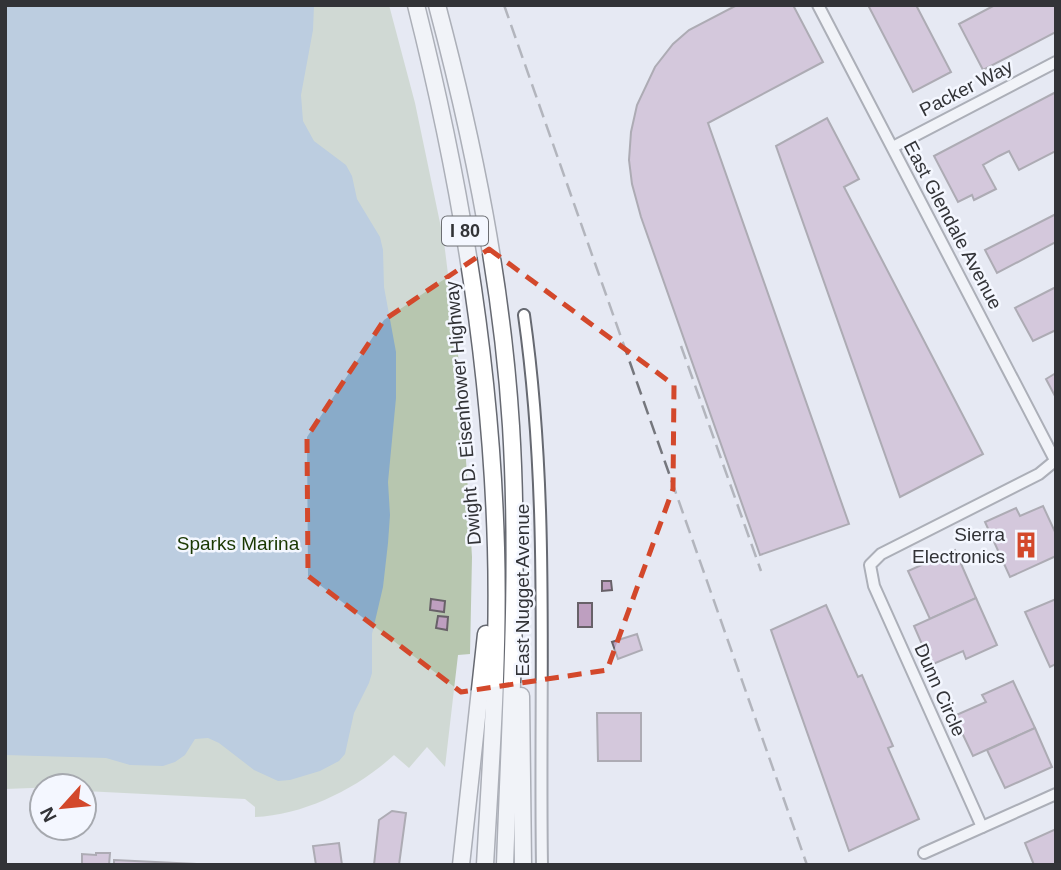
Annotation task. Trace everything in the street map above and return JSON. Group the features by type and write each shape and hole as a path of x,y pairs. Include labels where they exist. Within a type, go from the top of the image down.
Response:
{"highway":[{"name":"Dwight D. Eisenhower Highway","path":"416,5 445,128 467,245 483,358 492,460 496,548 496,671 485,865"},
{"name":"Dwight D. Eisenhower Highway","path":"437,5 479,180 496,283 511,428 513,640 505,865"},
{"path":"511,428 520,506 523,865"},
{"path":"461,865 486,642 486,495 492,460"}],"street":[{"name":"East Glendale Avenue","path":"818,5 1056,461"},
{"name":"Packer Way","path":"893,147 1056,62"},
{"name":"East Nugget Avenue","path":"524,315 531,364 540,519 542,865"},
{"name":"Dunn Circle","path":"982,827 874,586 870,565 881,554 1039,474 1056,461"},
{"path":"924,853 1056,794"}],"highlighted area":[{"path":"489,249 674,385 673,489 607,670 461,692 308,576 307,437 384,320"}],"green space":[{"name":"Sparks Marina","path":"5,5 389,5 415,103 444,242 461,379 472,557 470,654 458,655 445,767 427,747 409,768 394,755 364,778 330,798 293,811 255,817 255,807 245,799 98,792 98,772 28,772 28,788 5,789"}],"water":[{"name":"Sparks Marina","path":"5,5 314,5 313,30 301,95 303,121 314,141 346,165 352,176 357,199 380,237 384,287 396,352 396,398 388,482 388,543 383,587 372,634 372,673 354,713 345,754 339,761 320,771 278,781 254,770 219,743 208,738 195,739 185,755 163,766 130,765 106,758 5,755"}],"building":[{"path":"737,5 793,5 823,62 708,123 849,524 760,555 641,217 629,160 637,105 655,67 673,44 689,30"},
{"path":"868,5 916,5 951,72 913,92"},
{"path":"995,5 1056,5 1056,32 983,70 959,24"},
{"path":"1056,92 1056,151 1019,170 1009,151 999,156 983,165 996,189 974,200 972,195 958,202 934,156"},
{"path":"827,118 859,179 844,187 983,454 900,497 776,146"},
{"path":"1056,214 1056,242 997,273 985,250"},
{"path":"1056,287 1056,330 1033,341 1015,308"},
{"path":"1056,373 1056,398 1046,379"},
{"name":"Sierra Electronics","path":"1043,506 1056,534 1056,556 1010,577 985,522 1016,508 1020,516"},
{"path":"955,550 976,598 930,619 908,571"},
{"path":"602,581 611,581 612,590 602,591"},
{"path":"976,598 997,645 966,659 963,651 931,665 914,626"},
{"path":"431,599 445,601 444,612 430,610"},
{"path":"1056,599 1056,664 1050,667 1025,612"},
{"path":"578,603 592,603 592,627 578,627"},
{"path":"826,605 858,677 862,675 893,746 888,748 919,819 849,851 771,630"},
{"path":"438,616 448,617 447,630 436,628"},
{"path":"637,634 642,650 618,659 612,642"},
{"path":"1013,681 1035,728 973,756 954,716 986,702 982,695"},
{"path":"597,713 641,713 641,761 598,761"},
{"path":"1035,728 1052,767 1005,788 987,750"},
{"path":"392,811 406,813 399,865 374,865 379,820"},
{"path":"1056,829 1056,865 1034,865 1025,843"},
{"path":"339,843 342,865 316,865 313,846"},
{"path":"110,853 109,865 82,865 82,854"},
{"path":"114,860 196,864 196,865 114,865"}],"railway":[{"path":"504,5 807,865"},
{"path":"681,346 761,571"}],"place":[{"name":"Sierra Electronics","path":"1026,545"}]}
